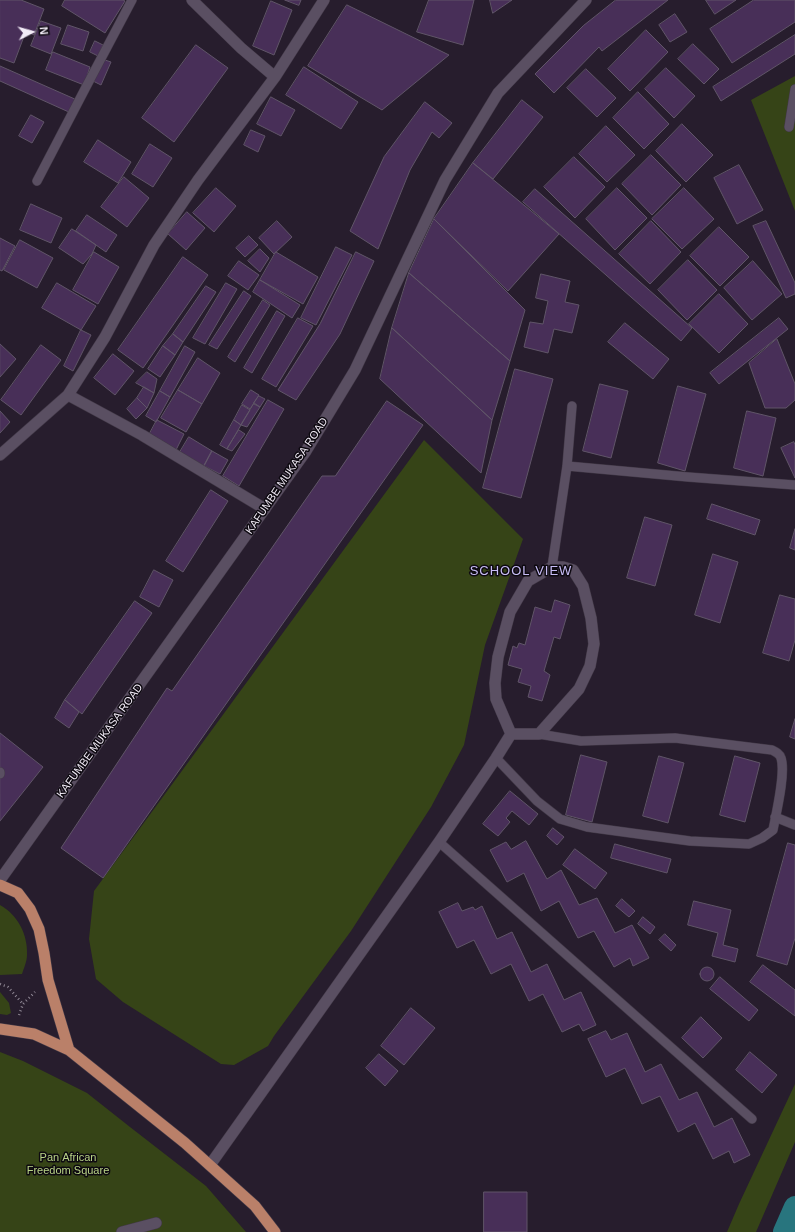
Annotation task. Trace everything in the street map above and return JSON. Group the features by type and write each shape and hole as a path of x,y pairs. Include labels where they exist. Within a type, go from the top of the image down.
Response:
{"main road":[{"path":"0,885 18,893 30,909 38,929 50,985 69,1050"},
{"path":"0,1029 34,1034 69,1050 185,1143 210,1165 255,1206 275,1232"}],"street":[{"path":"192,0 241,48 276,77"},
{"path":"0,455 68,395 104,337 154,245 198,180 276,77 324,0"},
{"name":"KAFUMBE MUKASA ROAD","path":"0,880 306,451 355,370 445,180 498,93 586,0"},
{"path":"68,395 142,435 265,509"},
{"path":"552,567 563,567 572,570 583,586 591,618 594,644 590,666 579,690 539,734 511,734 496,698 495,683 498,657 510,612 528,580 552,567"},
{"path":"210,1165 439,842 511,734"},
{"path":"122,1232 156,1223"}],"lane":[{"path":"37,181 132,0"},
{"path":"789,127 795,89"},
{"path":"552,567 568,466 572,406"},
{"path":"568,466 795,485"},
{"path":"496,758 537,801 554,815 560,819 587,827 690,841 749,844 762,838 773,830 782,774 782,758 779,754 772,750 676,738 581,741 539,734"},
{"path":"775,817 795,825"},
{"path":"439,842 752,1119"}],"path":[{"path":"0,984 8,987 23,1004"},
{"path":"12,1031 23,1004 38,990 50,985"}],"green space":[{"path":"795,76 795,211 751,100"},
{"path":"424,440 523,539 485,645 464,745 431,807 351,931 268,1046 234,1065 221,1064 123,1002 96,979 89,939 94,891"},
{"path":"0,905 12,914 21,926 24,933 27,955 22,974 0,975"},
{"path":"0,992 9,1003 11,1013 7,1015 0,1014"},
{"name":"Pan African Freedom Square","path":"0,1052 23,1061 87,1093 206,1186 246,1232 0,1232"},
{"path":"795,1084 795,1142 756,1232 727,1232 739,1204"}],"building":[{"path":"0,0 21,0 44,9 34,35 26,31 14,63 0,58"},
{"path":"65,0 125,1 105,33 62,6"},
{"path":"285,0 301,0 299,5"},
{"path":"429,0 474,0 463,45 417,32"},
{"path":"490,0 512,0 493,13"},
{"path":"616,0 668,0 602,51 599,47 554,93 535,74 583,26"},
{"path":"706,0 736,0 715,14"},
{"path":"754,0 795,0 795,22 732,63 710,29"},
{"path":"271,1 292,10 274,55 253,46"},
{"path":"347,5 449,55 382,110 308,66"},
{"path":"675,14 687,32 670,42 659,25"},
{"path":"41,21 61,28 51,54 31,46"},
{"path":"68,25 89,32 83,51 61,44"},
{"path":"646,30 668,52 630,91 608,69"},
{"path":"795,35 795,54 721,101 713,87"},
{"path":"95,41 103,45 98,56 90,52"},
{"path":"693,44 719,69 704,84 678,59"},
{"path":"196,45 228,68 174,142 142,118"},
{"path":"53,52 90,67 84,85 46,70"},
{"path":"102,59 111,62 101,85 93,81"},
{"path":"0,66 77,100 71,113 0,81"},
{"path":"304,67 358,102 341,129 286,95"},
{"path":"666,68 695,96 674,118 645,89"},
{"path":"586,69 616,98 597,117 567,88"},
{"path":"638,92 669,124 644,149 613,118"},
{"path":"271,97 295,110 281,136 257,124"},
{"path":"522,100 543,117 493,179 473,163"},
{"path":"425,102 452,123 439,138 432,132 410,170 378,249 350,231 384,157"},
{"path":"31,115 44,122 32,143 19,136"},
{"path":"682,124 713,155 686,182 656,151"},
{"path":"606,126 635,155 607,182 579,154"},
{"path":"251,130 265,136 258,152 244,145"},
{"path":"98,140 131,162 118,183 84,162"},
{"path":"150,144 172,158 153,187 132,174"},
{"path":"651,155 681,185 652,215 622,184"},
{"path":"574,157 605,187 575,218 544,187"},
{"path":"473,163 559,234 508,291 434,219"},
{"path":"739,165 763,210 737,224 714,178"},
{"path":"124,177 149,198 127,227 101,207"},
{"path":"216,188 236,206 214,232 193,213"},
{"path":"617,188 647,218 615,250 586,219"},
{"path":"684,188 714,219 682,249 652,219"},
{"path":"535,189 692,328 681,341 523,202"},
{"path":"31,204 62,218 51,243 20,230"},
{"path":"187,212 205,228 186,250 168,234"},
{"path":"87,215 117,235 106,252 76,231"},
{"path":"434,219 525,310 510,361 409,273"},
{"path":"277,221 292,237 274,254 259,238"},
{"path":"651,221 681,252 650,284 619,254"},
{"path":"766,221 795,283 795,294 786,298 753,226"},
{"path":"719,227 749,257 720,286 690,256"},
{"path":"72,229 96,245 92,254 83,264 59,248"},
{"path":"249,236 258,245 245,257 236,248"},
{"path":"0,238 15,246 2,271 0,270"},
{"path":"20,240 53,258 37,288 4,270"},
{"path":"336,247 352,255 316,325 301,318"},
{"path":"260,249 269,258 260,272 248,261"},
{"path":"94,252 119,267 98,304 73,290"},
{"path":"276,252 318,277 303,304 260,280"},
{"path":"356,252 374,261 340,334 296,400 278,390 320,324"},
{"path":"183,257 208,275 143,368 118,350"},
{"path":"688,260 717,290 687,320 658,290"},
{"path":"239,261 259,275 248,290 228,276"},
{"path":"753,261 782,294 752,320 724,288"},
{"path":"409,273 510,361 492,420 392,328"},
{"path":"541,274 570,281 565,302 579,305 572,333 554,329 548,353 524,347 530,322 543,324 548,301 536,298"},
{"path":"260,280 300,305 292,318 253,292"},
{"path":"57,283 96,306 81,330 42,308"},
{"path":"226,283 237,289 205,344 193,338"},
{"path":"206,286 216,292 183,342 173,334"},
{"path":"244,291 251,296 217,349 209,345"},
{"path":"719,294 748,324 719,353 689,324"},
{"path":"263,300 270,305 235,362 228,357"},
{"path":"277,311 285,316 252,373 244,368"},
{"path":"298,318 313,326 276,387 262,379"},
{"path":"779,318 788,329 719,384 710,373"},
{"path":"625,323 669,359 653,379 608,342"},
{"path":"392,328 492,420 481,473 380,379"},
{"path":"81,330 91,335 73,371 64,366"},
{"path":"173,334 183,342 175,355 163,346"},
{"path":"777,339 795,384 795,400 786,408 765,408 749,363"},
{"path":"0,344 16,359 0,377"},
{"path":"41,345 61,360 21,415 1,400"},
{"path":"163,346 175,355 160,377 148,369"},
{"path":"185,346 195,352 170,397 160,391"},
{"path":"113,354 134,371 115,395 94,378"},
{"path":"198,358 220,373 202,404 178,390"},
{"path":"515,369 553,379 521,498 483,488"},
{"path":"147,372 157,379 154,393 136,383"},
{"path":"600,384 628,391 611,458 583,451"},
{"path":"678,386 706,394 685,471 658,463"},
{"path":"144,387 154,393 147,408 137,398"},
{"path":"178,390 202,404 186,432 161,418"},
{"path":"251,390 259,395 250,409 242,404"},
{"path":"160,391 170,397 156,422 146,416"},
{"path":"259,396 265,399 260,407 254,403"},
{"path":"137,398 147,408 136,419 127,409"},
{"path":"268,400 284,409 239,486 223,476"},
{"path":"387,401 423,425 103,878 61,848 167,688 172,691 322,476 335,476"},
{"path":"254,404 260,407 247,427 241,425"},
{"path":"242,405 250,410 241,425 234,420"},
{"path":"0,411 10,422 0,433"},
{"path":"747,411 776,418 763,476 734,468"},
{"path":"157,420 184,434 176,450 149,435"},
{"path":"234,420 241,425 227,449 220,445"},
{"path":"239,430 245,434 232,451 227,449"},
{"path":"189,437 212,451 204,466 180,452"},
{"path":"794,442 795,445 795,478 781,448"},
{"path":"212,451 228,460 220,474 204,466"},
{"path":"211,490 228,501 183,572 166,561"},
{"path":"712,504 760,520 755,535 707,519"},
{"path":"645,517 672,525 655,586 627,578"},
{"path":"795,529 795,550 790,548"},
{"path":"713,554 738,562 720,623 695,615"},
{"path":"154,570 173,580 159,607 140,597"},
{"path":"780,595 795,599 795,640 789,661 763,653"},
{"path":"555,600 570,605 560,639 554,637 544,671 550,675 542,701 528,697 531,686 518,682 522,669 508,665 513,646 517,648 519,643 525,645 535,607 551,612"},
{"path":"135,601 152,613 82,714 65,700"},
{"path":"65,700 79,712 69,728 55,718"},
{"path":"795,719 795,739 790,737"},
{"path":"0,733 43,767 0,821"},
{"path":"581,755 607,762 592,822 566,815"},
{"path":"659,756 684,763 668,823 643,816"},
{"path":"735,756 760,763 745,822 720,815"},
{"path":"510,791 538,814 529,825 512,811 506,818 510,822 498,836 483,824"},
{"path":"553,828 564,837 557,845 547,836"},
{"path":"526,841 547,879 561,870 579,905 597,898 615,933 632,925 649,958 633,966 630,958 614,967 594,931 578,938 559,901 541,911 524,873 507,882 490,850 506,842 511,849"},
{"path":"788,843 795,845 795,938 787,965 757,956"},
{"path":"615,844 671,859 667,873 611,858"},
{"path":"575,849 607,873 595,889 563,865"},
{"path":"622,899 635,911 629,917 616,906"},
{"path":"694,901 731,910 723,945 738,949 735,962 712,956 718,933 688,925"},
{"path":"458,903 462,911 473,907 475,910 482,906 497,939 512,932 531,972 547,964 564,1000 581,992 596,1025 583,1031 579,1024 562,1032 543,994 529,1001 511,964 491,974 474,940 457,948 439,912"},
{"path":"643,917 655,927 650,934 638,924"},
{"path":"665,934 676,945 671,951 659,940"},
{"path":"763,965 795,990 795,1016 750,982"},
{"path":"707,967 712,969 714,974 712,979 707,981 702,979 700,974 702,969"},
{"path":"720,977 758,1010 749,1021 710,989"},
{"path":"411,1008 435,1028 404,1065 381,1046"},
{"path":"701,1017 722,1038 703,1058 682,1038"},
{"path":"606,1031 611,1040 627,1033 645,1072 661,1064 679,1100 697,1092 714,1127 732,1118 750,1155 734,1163 729,1151 713,1159 695,1123 678,1132 660,1096 642,1104 625,1068 606,1077 588,1039"},
{"path":"750,1052 777,1075 762,1093 736,1070"},
{"path":"379,1054 398,1071 385,1086 366,1068"},
{"path":"484,1192 527,1192 527,1232 484,1232"}],"waterway":[{"path":"784,1232 795,1207"}],"district":[{"name":"SCHOOL VIEW","path":"521,571"}]}
